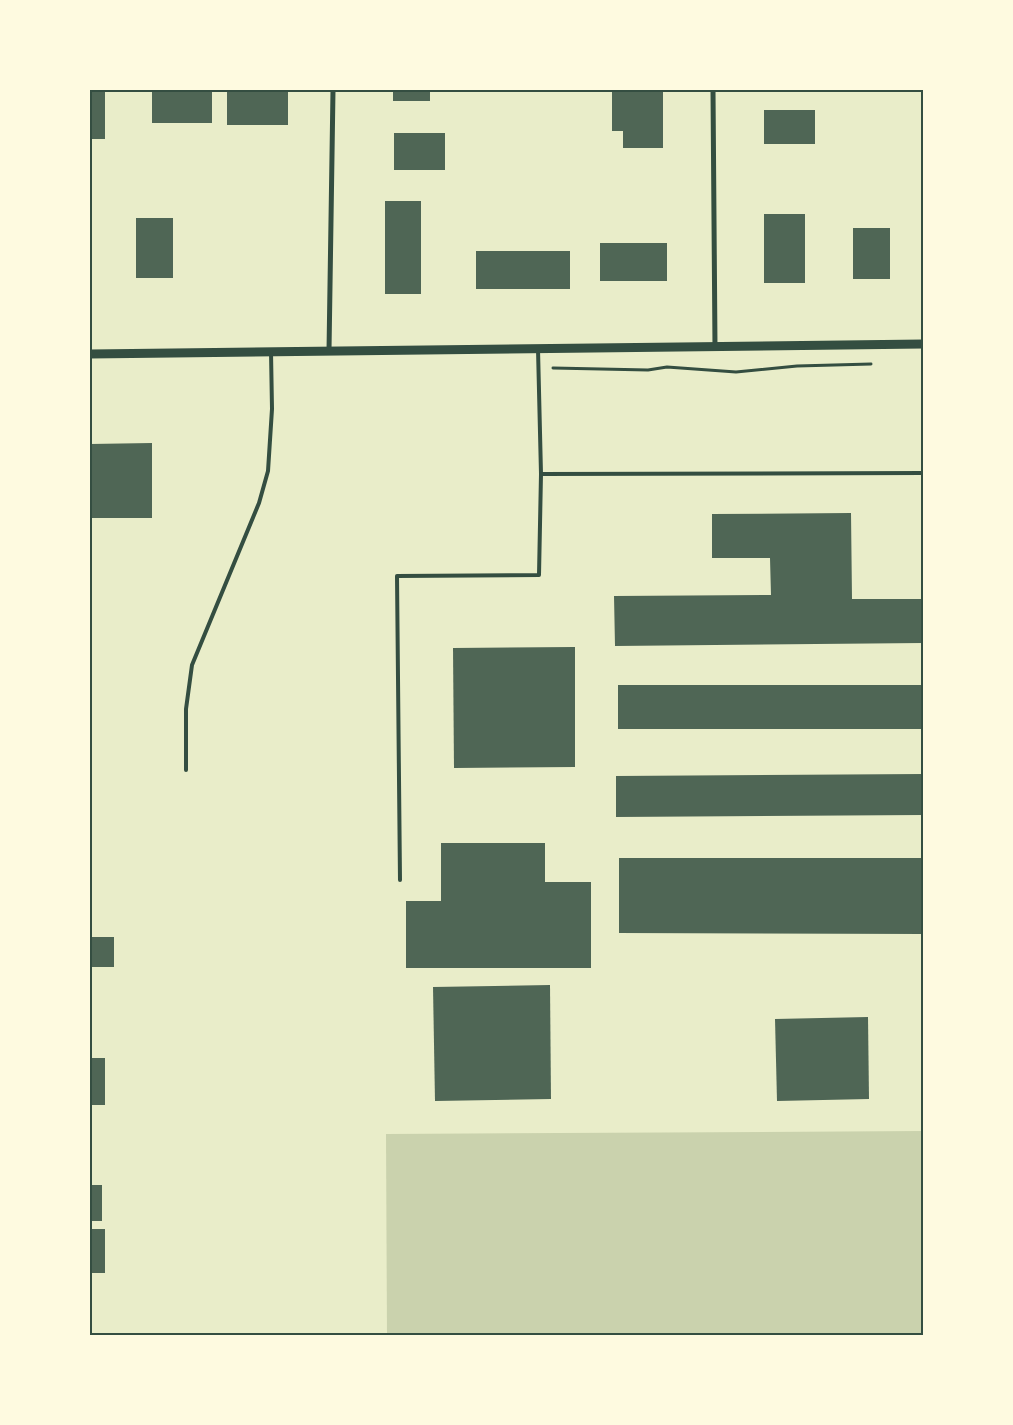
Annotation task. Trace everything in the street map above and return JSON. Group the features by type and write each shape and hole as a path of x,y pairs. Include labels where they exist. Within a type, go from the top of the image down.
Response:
{"street":[{"path":"329,351 333,90"},
{"path":"713,90 715,347"},
{"path":"90,354 923,344"}],"lane":[{"path":"400,880 397,576 539,575 541,474 538,349"},
{"path":"186,770 186,709 192,664 259,503 268,471 272,409 271,352"},
{"path":"541,474 923,473"}],"green space":[{"path":"923,1131 923,1335 387,1335 386,1134"}],"building":[{"path":"90,90 105,90 105,139 90,139"},
{"path":"152,90 212,90 212,123 152,123"},
{"path":"393,90 430,90 430,101 393,101"},
{"path":"612,90 663,90 663,148 623,148 623,131 612,131"},
{"path":"227,92 288,92 288,125 227,125"},
{"path":"764,110 815,110 815,144 764,144"},
{"path":"394,133 445,133 445,170 394,170"},
{"path":"385,201 421,201 421,294 385,294"},
{"path":"764,214 805,214 805,283 764,283"},
{"path":"136,218 173,218 173,278 136,278"},
{"path":"853,228 890,228 890,279 853,279"},
{"path":"600,243 667,243 667,281 600,281"},
{"path":"476,251 570,251 570,289 476,289"},
{"path":"152,443 152,518 90,518 90,444"},
{"path":"851,513 852,599 923,599 923,643 615,646 614,596 771,595 770,558 712,558 712,514"},
{"path":"575,647 575,767 454,768 453,648"},
{"path":"618,685 923,685 923,729 618,729"},
{"path":"923,774 923,815 616,817 616,776"},
{"path":"441,843 545,843 545,882 591,882 591,968 406,968 406,901 441,901"},
{"path":"619,858 923,858 923,934 619,933"},
{"path":"90,937 114,937 114,967 90,967"},
{"path":"550,985 551,1099 435,1101 433,987"},
{"path":"868,1017 869,1099 777,1101 775,1019"},
{"path":"90,1058 105,1058 105,1105 90,1105"},
{"path":"90,1185 102,1185 102,1221 90,1221"},
{"path":"90,1229 105,1229 105,1273 90,1273"}]}
